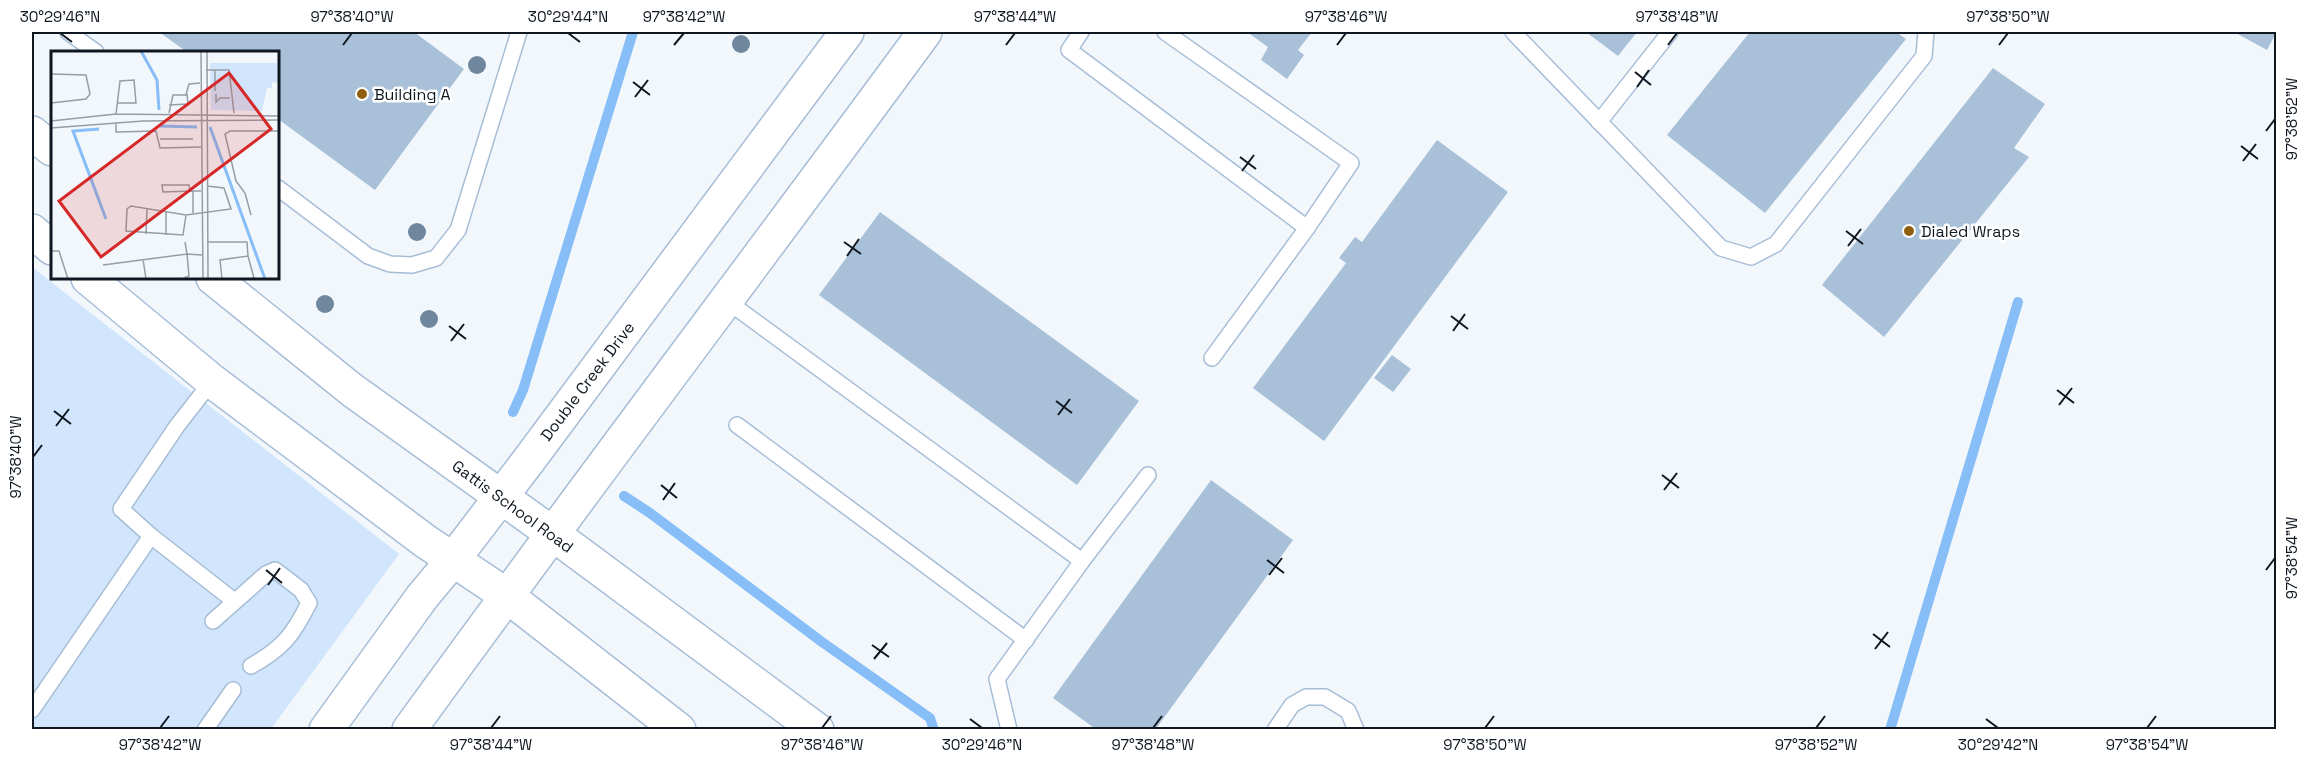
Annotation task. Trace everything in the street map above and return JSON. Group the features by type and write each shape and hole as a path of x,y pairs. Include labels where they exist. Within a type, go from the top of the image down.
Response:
{"street":[{"name":"Double Creek Drive","path":"326,729 422,597 501,497 847,32"},
{"path":"409,729 925,32"},
{"path":"32,133 51,148"},
{"path":"32,231 51,248"},
{"path":"88,279 212,381 452,561 506,595 679,729"},
{"name":"Gattis School Road","path":"214,279 352,390 553,534 817,729"}],"lane":[{"path":"68,32 95,51"},
{"path":"279,189 368,256 390,264 412,265 436,258 458,230 519,32"},
{"path":"1081,32 1069,50 1307,228"},
{"path":"1165,32 1351,164 1212,358"},
{"path":"1513,32 1721,248 1751,257 1776,244 1924,56 1926,32"},
{"path":"1599,122 1670,32"},
{"path":"727,301 1082,561"},
{"path":"212,381 177,426 121,508 151,536 233,600"},
{"path":"737,425 1026,640"},
{"path":"1009,729 997,679 1082,561 1148,475"},
{"path":"32,710 151,536"},
{"path":"213,621 233,600 266,574 275,570 301,590 309,603 295,631 273,653 251,666"},
{"path":"205,729 234,690"},
{"path":"1275,729 1292,705 1306,697 1325,697 1348,711 1356,729"}],"shaded area":[{"path":"32,267 399,554 271,729 32,729"}],"building":[{"name":"Building A","path":"159,32 414,32 464,69 375,190 279,120 279,51 186,51"},
{"path":"1247,32 1312,32 1298,50 1304,55 1287,79 1261,60 1268,47"},
{"path":"1586,32 1637,32 1618,56"},
{"path":"1750,32 1896,32 1906,39 1765,213 1667,135"},
{"path":"2234,32 2276,32 2276,33 2267,50"},
{"path":"1993,68 2045,104 2014,148 2029,157 1884,337 1822,285"},
{"path":"1437,140 1508,192 1324,441 1253,388 1346,263 1339,258 1355,237 1362,242"},
{"path":"880,212 1139,401 1077,485 819,295"},
{"path":"1392,355 1411,369 1393,392 1374,378"},
{"path":"1211,480 1293,540 1155,730 1097,730 1053,698"}],"waterway":[{"path":"513,412 523,390 633,32"},
{"path":"1890,730 2018,302"},
{"path":"624,496 822,642 930,718 934,730"}],"place":[{"name":"Building A","path":"362,94"},
{"name":"Dialed Wraps","path":"1909,231"}]}
